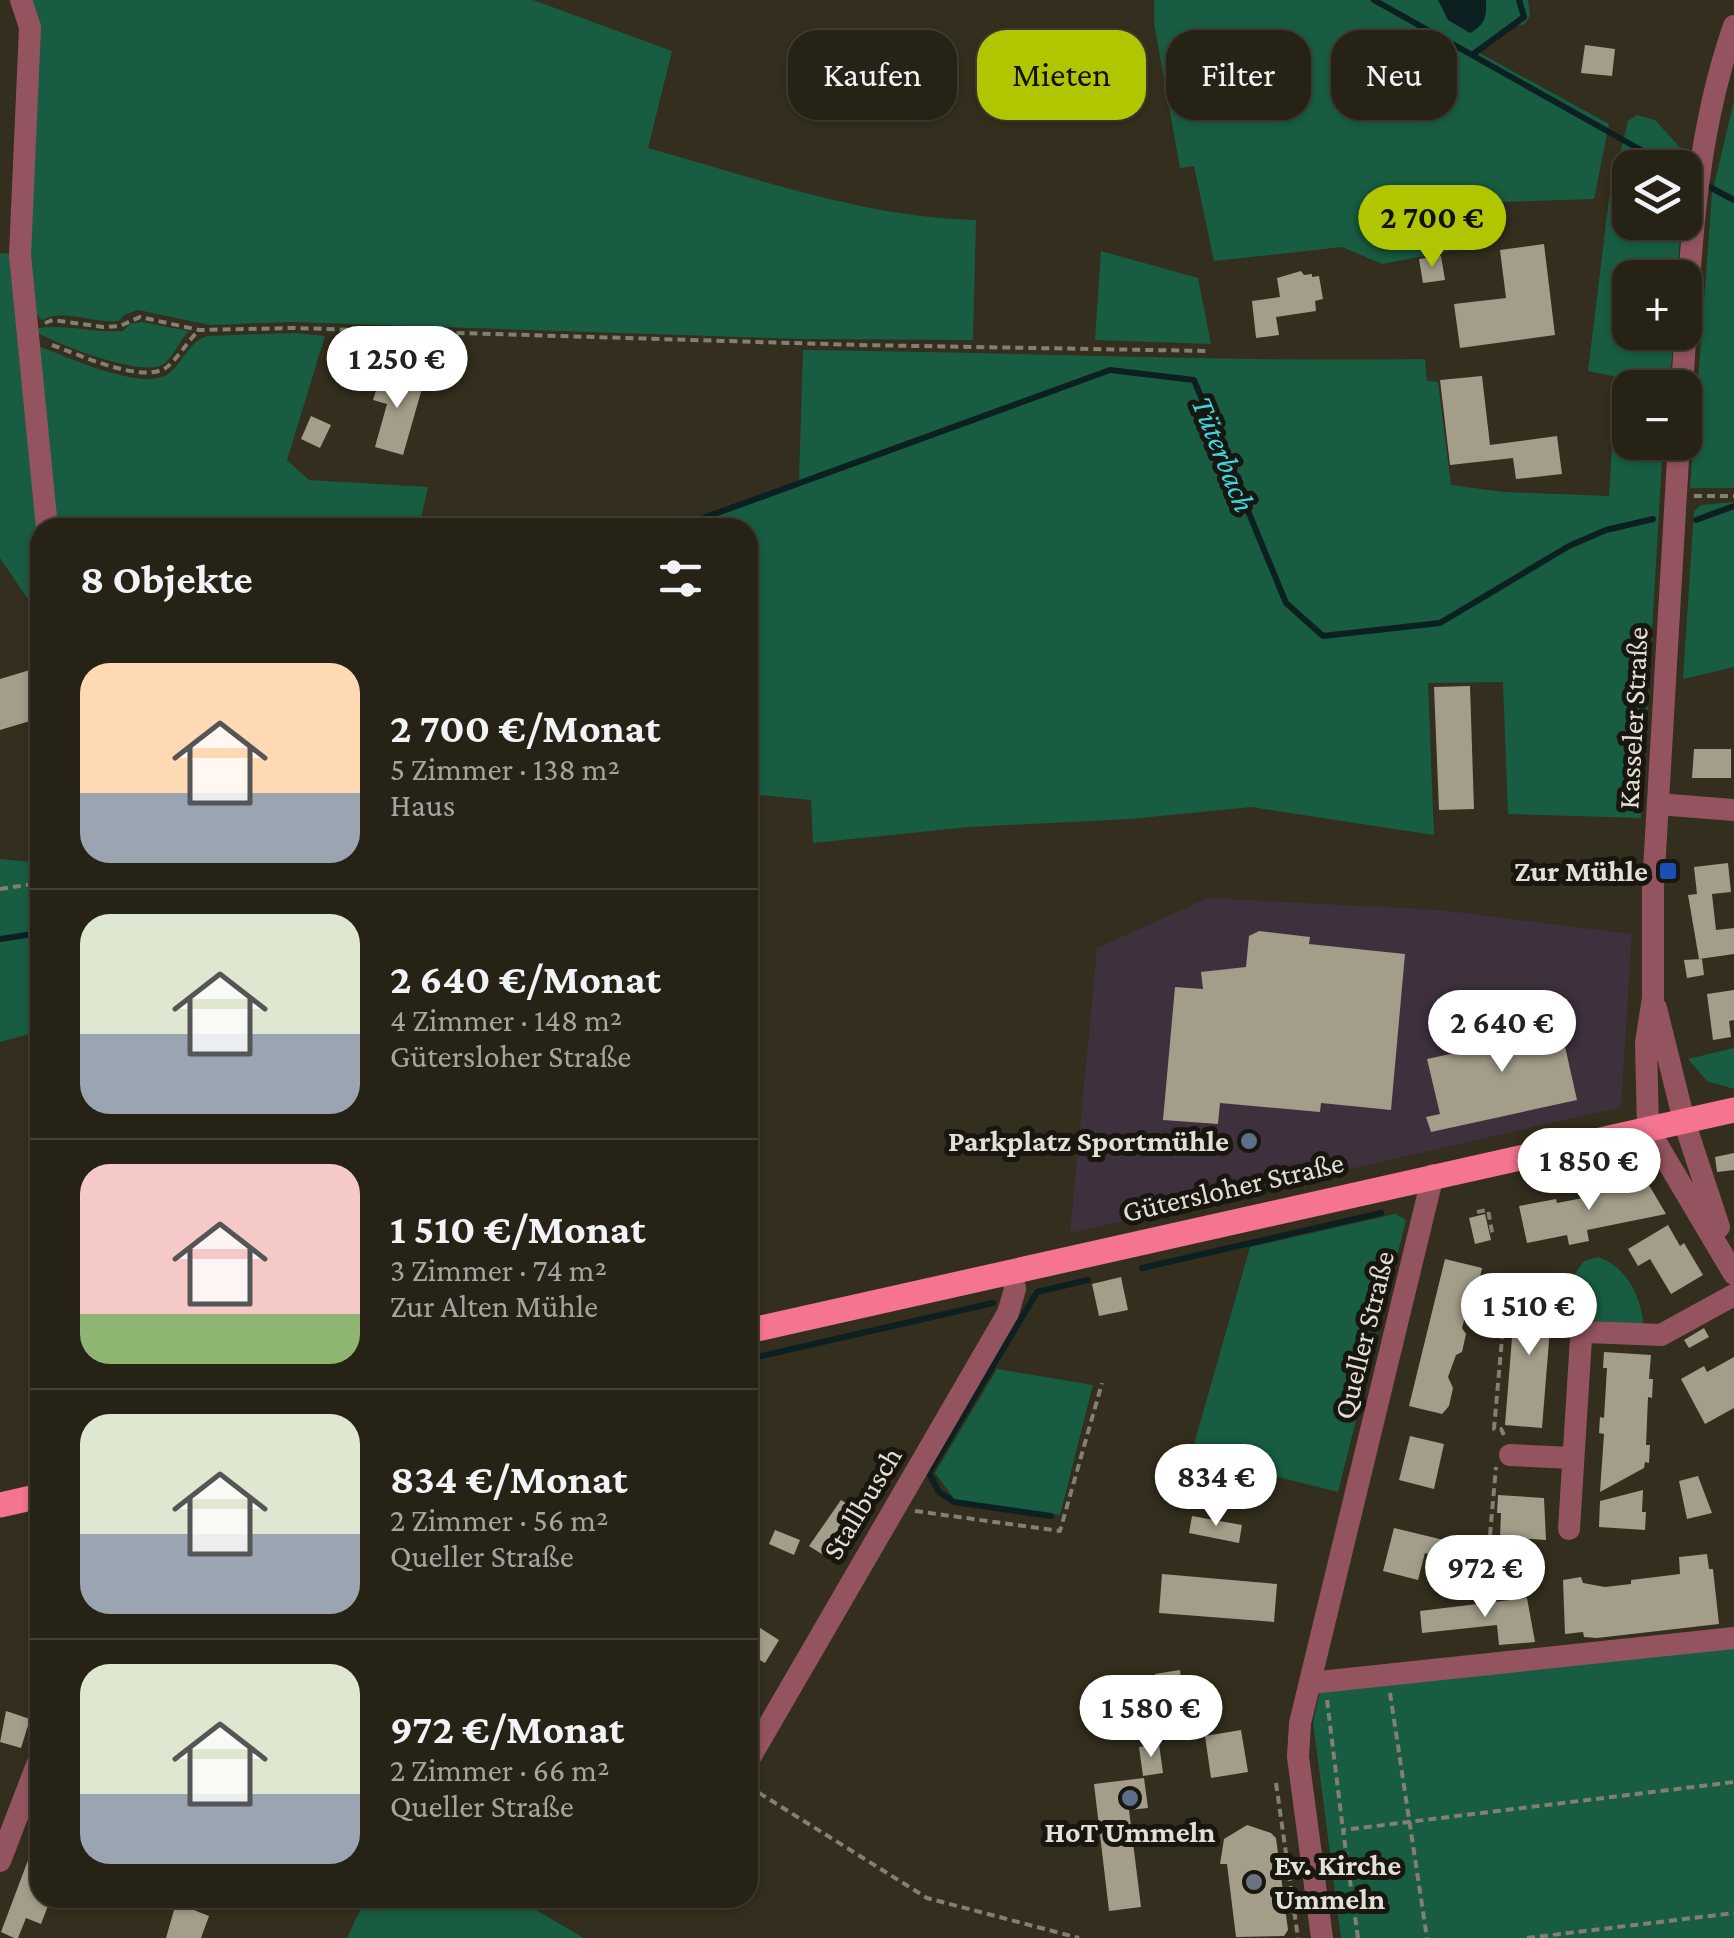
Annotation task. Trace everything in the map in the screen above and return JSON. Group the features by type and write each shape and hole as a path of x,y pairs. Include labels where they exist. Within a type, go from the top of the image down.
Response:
{"main road":[{"name":"Gütersloher Straße","path":"758,1330 1734,1110"},
{"path":"0,1505 30,1498"}],"street":[{"path":"21,0 30,27 20,255 46,518"},
{"path":"1683,370 1701,154 1712,95 1734,26"},
{"name":"Kasseler Straße","path":"1648,1130 1646,1042 1653,998 1652,905 1678,460"},
{"path":"1658,804 1734,810"},
{"name":"Kasseler Straße","path":"1653,998 1684,1121 1734,1274"},
{"path":"1648,1130 1734,1274"},
{"name":"Queller Straße","path":"1322,1938 1298,1757 1300,1723 1433,1175"},
{"name":"Stallbusch","path":"758,1744 1008,1313 1015,1290 1012,1273"},
{"path":"1569,1529 1580,1344 1586,1332 1661,1335 1734,1295"},
{"path":"1510,1455 1572,1458"},
{"path":"1310,1683 1389,1683 1734,1638"},
{"path":"0,1860 30,1783"}],"path":[{"path":"26,329 52,320 120,326 140,317 198,330 293,328 878,346 1208,351"},
{"path":"26,329 46,343 124,370 153,374 168,366 198,330"},
{"path":"1676,496 1734,496"},
{"path":"0,888 30,884"},
{"path":"1548,999 1554,1027"},
{"path":"1477,1212 1488,1210 1493,1236"},
{"path":"1490,1535 1494,1467 1510,1468 1510,1446 1502,1429 1494,1429 1507,1282 1530,1276 1564,1278 1569,1322 1586,1332"},
{"path":"898,1503 912,1510 1060,1530 1102,1383"},
{"path":"1374,1695 1389,1683"},
{"path":"1389,1683 1427,1938"},
{"path":"1328,1700 1358,1938"},
{"path":"1343,1830 1734,1782"},
{"path":"1276,1783 1298,1938"},
{"path":"758,1792 928,1898 1080,1938"},
{"path":"1527,1938 1734,1913"}],"shaded area":[{"path":"1438,0 1486,0 1484,20 1470,33 1448,20"},
{"path":"1208,898 1441,910 1632,934 1621,1107 1070,1233 1097,948"}],"green space":[{"path":"30,0 533,0 672,51 648,148 851,204 976,220 973,340 803,339 292,322 210,325 138,310 119,321 69,316 42,320 31,308"},
{"path":"1154,0 1528,0 1530,15 1525,24 1502,29 1476,51 1609,124 1594,199 1439,204 1450,251 1382,264 1342,247 1214,261 1194,166 1180,168 1171,120 1311,120 1311,30 1166,30 1166,90 1154,23"},
{"path":"1734,101 1734,488 1690,488 1692,460 1702,460 1702,370 1699,370 1712,194"},
{"path":"1637,115 1655,120 1682,150 1621,150 1628,121"},
{"path":"1612,187 1612,240 1680,240 1678,260 1612,260 1612,350 1673,350 1670,370 1612,370 1612,376 1588,371"},
{"path":"1101,251 1198,278 1211,344 1095,340"},
{"path":"0,253 11,254 39,518 30,518 30,602 0,558"},
{"path":"142,322 189,331 168,360 155,367 121,364 36,332 38,328 49,327 123,331 130,324"},
{"path":"207,336 325,336 287,460 309,480 428,487 421,518 55,518 38,346 141,379 168,374 195,343"},
{"path":"803,350 1425,359 1427,381 1438,382 1451,485 1504,492 1609,496 1612,446 1612,460 1662,460 1641,818 1508,814 1503,682 1428,683 1434,835 1251,807 1130,819 969,827 813,843 811,800 758,795 758,518 699,518 799,480"},
{"path":"1734,502 1734,667 1683,679 1694,511 1701,505"},
{"path":"0,859 30,862 30,1034 0,1042"},
{"path":"1734,1048 1734,1089 1707,1081 1688,1059"},
{"path":"1395,1214 1406,1220 1338,1492 1191,1455 1250,1247"},
{"path":"1598,1257 1624,1275 1639,1303 1644,1325 1572,1319 1570,1281 1584,1261"},
{"path":"997,1369 1093,1385 1060,1515 956,1501 935,1473"},
{"path":"1734,1646 1734,1938 1341,1938 1313,1722 1321,1687"},
{"path":"361,1908 532,1908 584,1938 347,1938"}],"building":[{"path":"1585,45 1615,49 1612,76 1581,73"},
{"path":"1544,244 1555,335 1460,348 1454,304 1506,298 1500,250"},
{"path":"1441,256 1445,280 1423,283 1419,259"},
{"path":"1301,271 1304,275 1319,276 1323,299 1315,301 1316,311 1276,317 1279,335 1256,338 1252,301 1280,297 1277,278"},
{"path":"382,372 423,385 403,455 375,447 387,404 373,400"},
{"path":"1482,376 1490,445 1557,436 1562,474 1516,479 1513,458 1450,465 1440,380"},
{"path":"311,416 331,425 320,448 301,439"},
{"path":"30,670 30,721 0,730 0,679"},
{"path":"1470,686 1474,809 1439,810 1434,687"},
{"path":"1694,749 1731,749 1731,778 1692,778"},
{"path":"1728,863 1731,892 1712,894 1716,930 1734,928 1734,954 1699,959 1688,895 1697,894 1694,867"},
{"path":"1259,931 1310,937 1309,944 1405,954 1391,1110 1321,1103 1320,1112 1220,1103 1218,1124 1163,1120 1175,987 1203,989 1201,972 1246,967 1249,936"},
{"path":"1702,959 1704,975 1687,978 1684,960"},
{"path":"1734,990 1734,1020 1729,1021 1731,1037 1713,1040 1707,994"},
{"path":"1558,1015 1577,1100 1431,1132 1426,1117 1440,1114 1427,1059 1469,1050 1465,1036"},
{"path":"1734,1153 1734,1170 1717,1172 1715,1157"},
{"path":"1646,1180 1666,1214 1587,1230 1589,1241 1569,1245 1567,1235 1527,1243 1519,1206 1588,1197 1587,1192"},
{"path":"1485,1214 1491,1240 1475,1244 1469,1218"},
{"path":"1668,1225 1703,1275 1671,1294 1650,1259 1638,1266 1628,1249"},
{"path":"1445,1259 1482,1268 1474,1304 1469,1303 1462,1328 1466,1334 1462,1352 1456,1355 1448,1377 1453,1388 1449,1406 1442,1414 1409,1406"},
{"path":"1121,1277 1128,1310 1099,1316 1092,1284"},
{"path":"1516,1288 1553,1291 1542,1428 1505,1425"},
{"path":"1704,1328 1709,1337 1689,1348 1684,1340"},
{"path":"1604,1352 1651,1355 1649,1379 1653,1379 1652,1398 1648,1397 1649,1463 1600,1492 1604,1434 1599,1433 1600,1417 1604,1418 1607,1368 1603,1368"},
{"path":"1734,1357 1734,1408 1705,1424 1681,1379 1704,1366 1707,1372"},
{"path":"1410,1436 1444,1444 1434,1489 1399,1480"},
{"path":"1698,1476 1712,1513 1687,1519 1679,1481"},
{"path":"1643,1490 1645,1530 1599,1527 1600,1501"},
{"path":"1498,1495 1544,1498 1546,1540 1500,1537"},
{"path":"841,1500 864,1514 847,1541 840,1537 828,1558 809,1546"},
{"path":"1192,1516 1242,1525 1239,1543 1189,1533"},
{"path":"1394,1528 1473,1547 1469,1562 1480,1564 1478,1594 1456,1589 1457,1561 1425,1553 1418,1580 1383,1571"},
{"path":"775,1530 800,1540 794,1555 769,1544"},
{"path":"1707,1554 1709,1569 1713,1569 1719,1624 1597,1638 1584,1637 1583,1632 1565,1634 1563,1580 1581,1577 1583,1583 1605,1587 1631,1584 1631,1580 1680,1574 1679,1557"},
{"path":"1162,1574 1277,1584 1274,1622 1159,1613"},
{"path":"1527,1598 1535,1642 1499,1645 1497,1625 1422,1633 1420,1611"},
{"path":"758,1627 779,1640 765,1663 758,1659"},
{"path":"1180,1670 1184,1705 1172,1706 1174,1719 1148,1723 1146,1707 1158,1706 1155,1674"},
{"path":"6,1711 30,1719 21,1748 0,1742"},
{"path":"1241,1730 1248,1772 1211,1778 1205,1736"},
{"path":"1159,1744 1163,1773 1143,1776 1139,1747"},
{"path":"1144,1778 1148,1808 1129,1810 1141,1907 1109,1911 1094,1784"},
{"name":"Ev. Kirche Ummeln","path":"1247,1825 1276,1838 1288,1930 1284,1936 1236,1937 1227,1864 1220,1864 1224,1839"},
{"path":"30,1855 30,1908 47,1908 41,1924 26,1918 18,1938 1,1932"},
{"path":"175,1908 189,1908 209,1916 201,1938 166,1938"}],"waterway":[{"path":"1374,0 1641,150"},
{"path":"1472,55 1524,17 1519,0"},
{"path":"1704,184 1734,200"},
{"name":"Tüterbach","path":"703,518 1110,370 1194,380 1286,603 1323,636 1440,623 1569,546 1606,530 1653,519"},
{"name":"Tüterbach","path":"1696,520 1734,506"},
{"name":"Tüterbach","path":"0,939 30,934"},
{"path":"1142,1268 1381,1213"},
{"path":"1051,1516 954,1502 939,1492 929,1473 1037,1292 1088,1280"},
{"path":"758,1357 993,1303"}],"place":[{"name":"Zur Mühle","path":"1668,871"},
{"name":"Parkplatz Sportmühle","path":"1249,1141"},
{"name":"HoT Ummeln","path":"1130,1798"},
{"name":"Ev. Kirche Ummeln","path":"1254,1882"}]}
